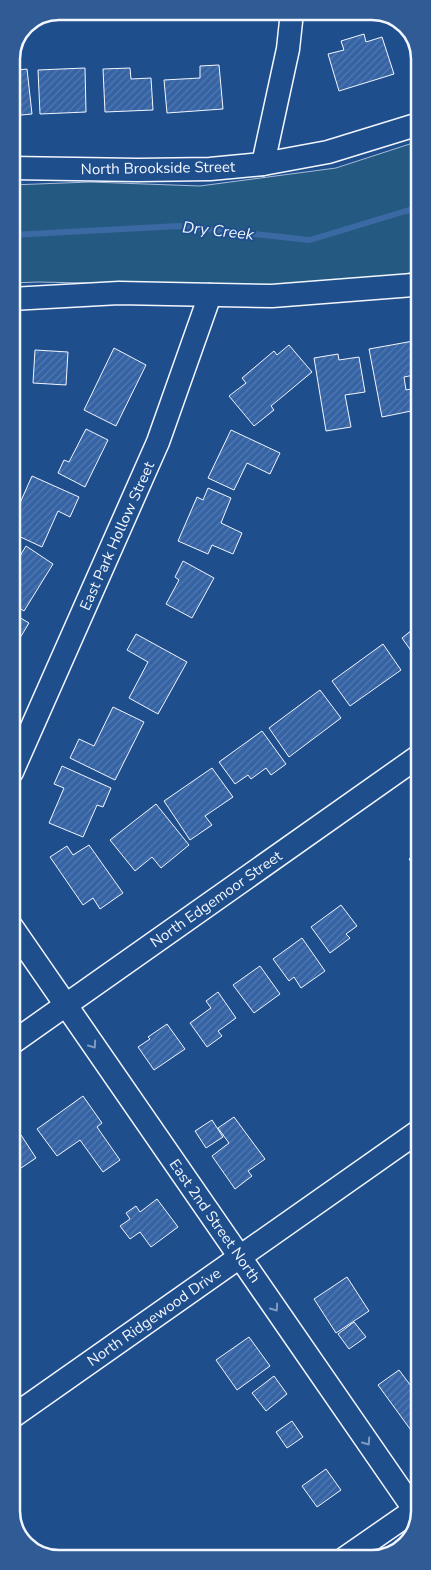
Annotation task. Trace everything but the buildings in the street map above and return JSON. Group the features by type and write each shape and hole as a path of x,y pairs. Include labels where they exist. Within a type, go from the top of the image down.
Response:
{"street":[{"path":"263,164 288,49 291,20"},
{"name":"North Brookside Street","path":"20,168 210,169 263,164 328,152 411,126"},
{"path":"20,298 119,293 272,296 411,285"},
{"name":"East Park Hollow Street","path":"20,754 158,442 210,295"},
{"name":"North Edgemoor Street","path":"20,1037 411,762"},
{"name":"East 2nd Street North","path":"20,939 239,1257 411,1501"},
{"name":"North Ridgewood Drive","path":"20,1411 411,1137"},
{"path":"357,1550 411,1514"}],"shaded area":[{"path":"411,144 411,272 399,276 265,287 20,283 20,185 90,182 200,186 336,168"}],"waterway":[{"name":"Dry Creek","path":"20,235 179,226 310,240 411,209"}]}
